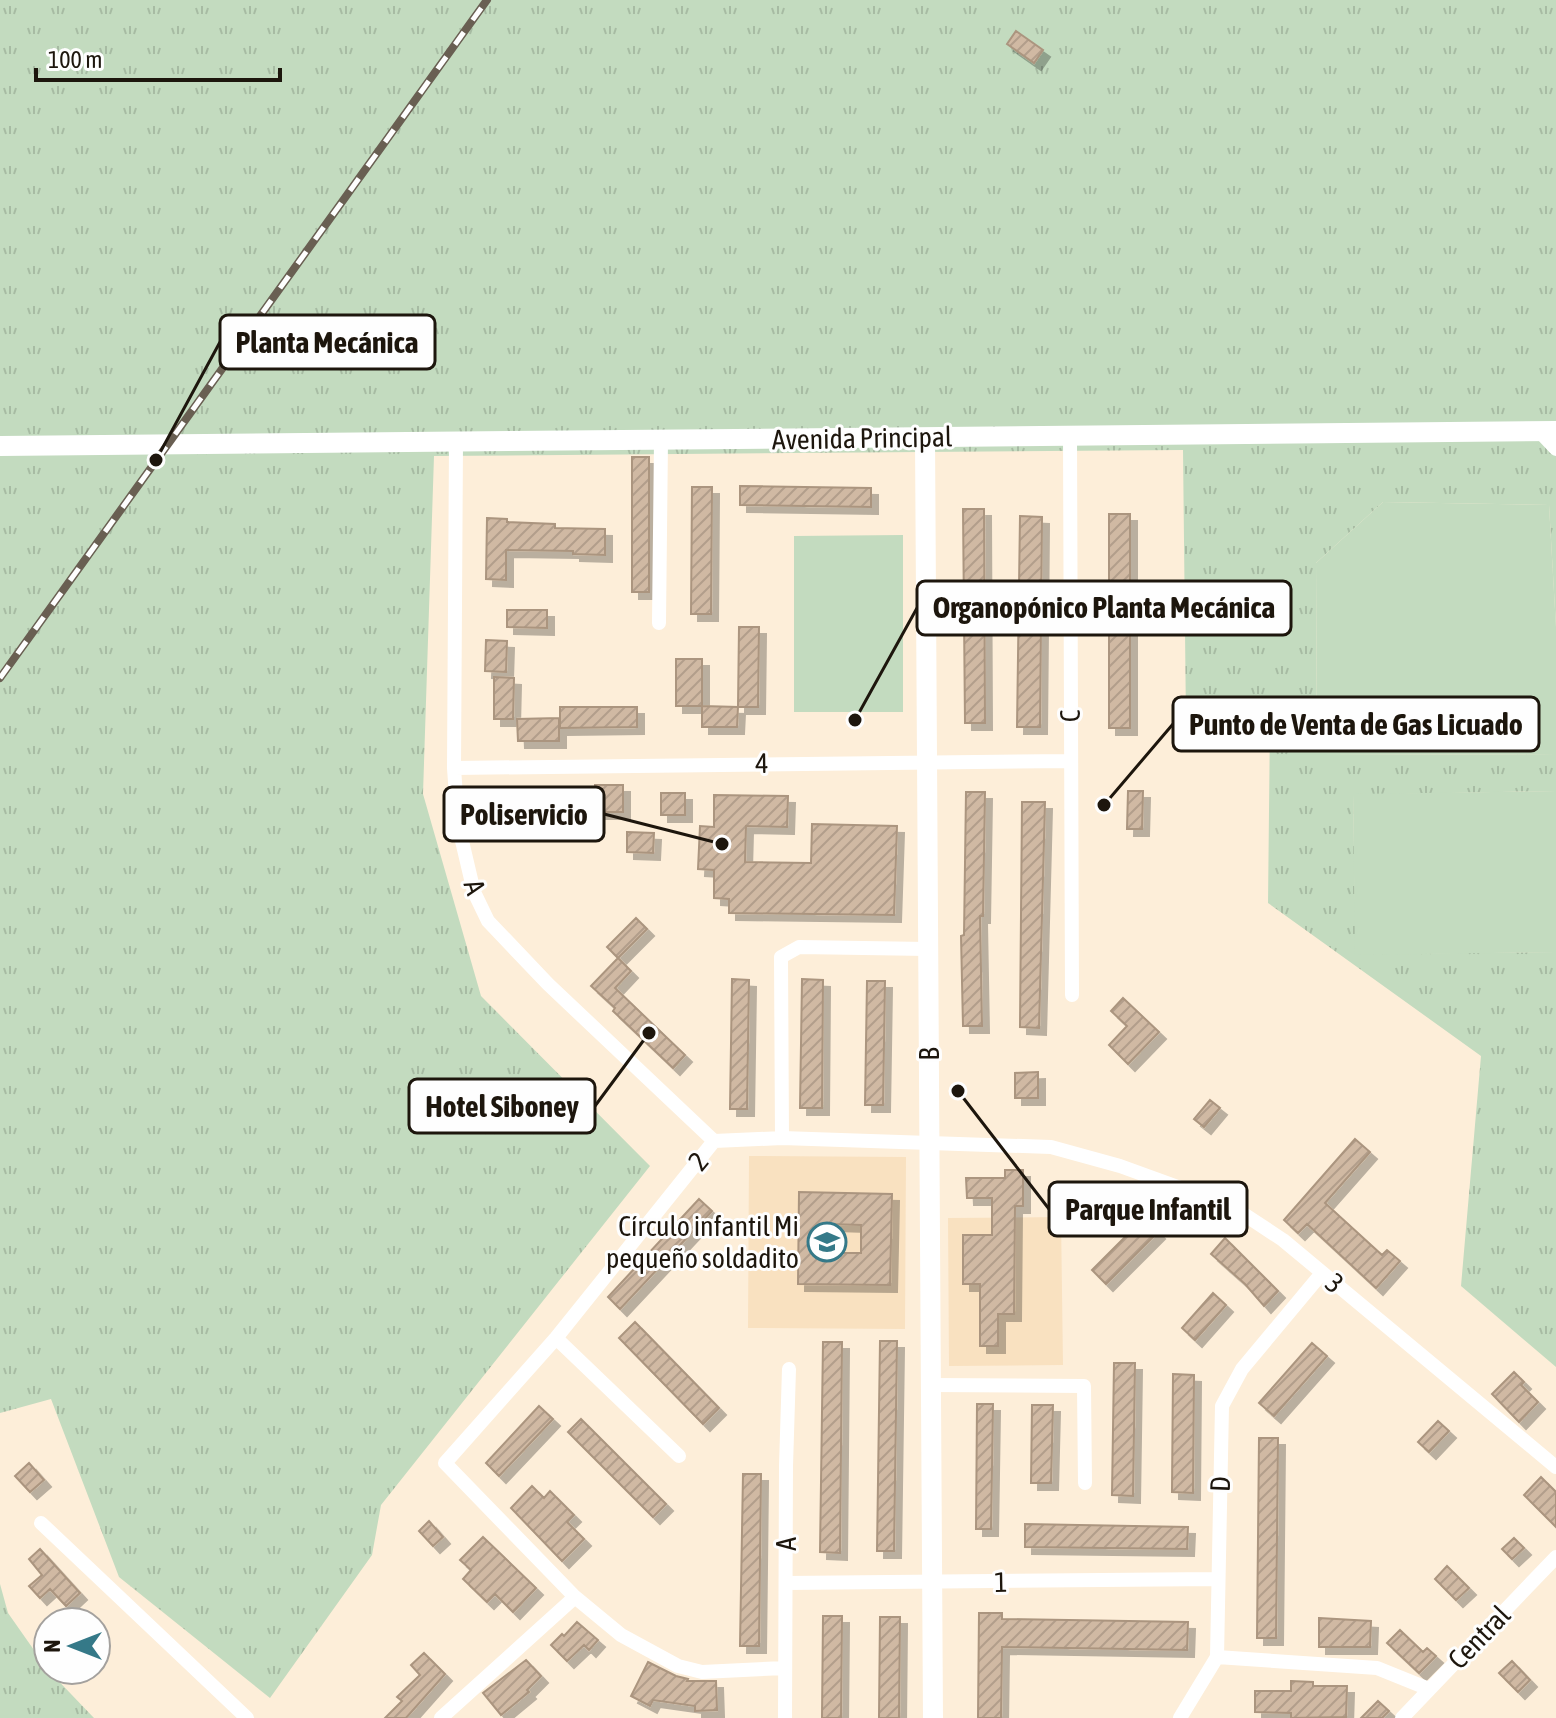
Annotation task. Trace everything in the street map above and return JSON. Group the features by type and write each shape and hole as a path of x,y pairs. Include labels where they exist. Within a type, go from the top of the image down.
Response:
{"main road":[{"name":"Avenida Principal","path":"0,446 1547,431"},
{"name":"B","path":"925,438 933,1718"}],"street":[{"path":"1547,431 1556,449"},
{"name":"C","path":"1070,436 1072,995"},
{"path":"659,623 661,440"},
{"name":"A","path":"456,442 454,768 458,824 474,892 488,921 548,984 714,1141"},
{"name":"4","path":"454,768 1070,761"},
{"path":"782,1138 781,957 799,947 928,949"},
{"name":"2","path":"575,1597 445,1463 556,1338 714,1141 782,1138 929,1142 1051,1147 1082,1154"},
{"name":"3","path":"1082,1154 1233,1207 1283,1240 1556,1467"},
{"name":"D","path":"1217,1657 1222,1406 1242,1369 1322,1273"},
{"path":"556,1338 679,1456"},
{"name":"A","path":"785,1718 789,1369"},
{"path":"931,1385 1084,1386 1085,1483"},
{"path":"41,1523 247,1718"},
{"name":"Central","path":"1402,1718 1556,1557"},
{"name":"1","path":"786,1583 1217,1579"},
{"path":"450,1716 575,1597 621,1635 678,1666 702,1672 784,1668"},
{"path":"1180,1718 1217,1657 1377,1668 1429,1689"}],"shaded area":[{"name":"Círculo infantil Mi pequeño soldadito","path":"749,1156 906,1157 905,1329 748,1328"},
{"path":"1061,1217 1063,1365 949,1366 948,1218"}],"green space":[{"path":"0,0 1556,0 1556,627 1549,505 1383,502 1316,563 1317,755 1556,754 1556,791 1353,795 1356,954 1556,952 1556,1367 1461,1286 1481,1056 1268,903 1270,719 1186,722 1183,450 434,456 423,794 481,996 650,1166 381,1505 372,1555 270,1698 119,1577 51,1399 0,1413"},
{"path":"1383,502 1549,505 1556,627 1556,754 1317,755 1316,563"},
{"path":"903,535 903,712 794,712 794,536"},
{"path":"1556,791 1556,952 1355,955 1353,794"},
{"path":"0,1584 8,1613 32,1647 32,1686 63,1686 94,1718 0,1718"}],"building":[{"path":"1016,31 1043,50 1034,63 1007,44"},
{"path":"632,457 649,457 649,592 632,592"},
{"path":"740,486 871,488 871,507 740,505"},
{"path":"692,487 712,487 711,614 691,614"},
{"path":"963,509 984,509 985,723 965,723"},
{"path":"1109,514 1130,514 1130,728 1109,728"},
{"path":"1020,516 1042,517 1040,727 1017,727"},
{"path":"487,518 555,524 555,528 605,529 605,555 506,550 506,580 486,579"},
{"path":"507,610 547,610 547,628 507,627"},
{"path":"739,627 759,627 758,707 738,707"},
{"path":"486,640 507,641 506,672 485,671"},
{"path":"676,659 702,659 702,706 676,706"},
{"path":"494,677 514,678 513,719 494,719"},
{"path":"702,706 738,707 737,727 702,727"},
{"path":"560,707 637,707 637,727 560,728"},
{"path":"559,718 559,741 518,741 517,719"},
{"path":"595,785 623,785 623,812 595,812"},
{"path":"1128,791 1143,791 1142,829 1127,829"},
{"path":"966,792 985,792 983,916 980,916 982,1026 963,1026 961,936 964,935"},
{"path":"661,793 685,793 685,815 661,815"},
{"path":"714,795 788,796 787,827 746,826 745,862 811,863 812,824 897,826 894,915 729,913 729,899 714,898 714,870 698,869 700,826 714,827"},
{"path":"1022,802 1045,802 1039,1028 1020,1027"},
{"path":"627,832 654,833 653,853 627,852"},
{"path":"636,918 647,929 618,958 607,947"},
{"path":"618,958 631,971 615,988 685,1055 673,1068 591,986"},
{"path":"732,979 749,980 747,1109 730,1109"},
{"path":"802,979 823,980 822,1108 800,1108"},
{"path":"867,981 885,981 883,1105 865,1105"},
{"path":"1123,998 1159,1032 1128,1064 1109,1045 1127,1026 1111,1011"},
{"path":"1038,1072 1038,1098 1015,1098 1015,1073"},
{"path":"1210,1100 1220,1108 1204,1127 1194,1119"},
{"path":"1355,1139 1370,1152 1325,1203 1382,1255 1387,1250 1400,1261 1376,1288 1307,1224 1298,1233 1284,1220"},
{"path":"1005,1170 1023,1170 1023,1206 1015,1206 1014,1314 998,1314 998,1346 980,1346 980,1284 963,1284 963,1235 992,1235 992,1198 967,1198 966,1178 1005,1178"},
{"path":"799,1192 892,1194 890,1285 798,1284","holes":["829,1224 861,1225 861,1253 828,1253"]},
{"path":"699,1199 712,1211 620,1309 608,1297"},
{"path":"1144,1218 1158,1232 1106,1284 1092,1270"},
{"path":"1225,1238 1278,1291 1264,1306 1211,1254"},
{"path":"1213,1293 1226,1305 1195,1340 1182,1328"},
{"path":"635,1322 719,1408 703,1424 619,1338"},
{"path":"880,1341 897,1341 894,1551 877,1551"},
{"path":"823,1342 842,1342 840,1553 820,1552"},
{"path":"1312,1343 1327,1356 1274,1416 1259,1403"},
{"path":"1114,1363 1135,1363 1133,1496 1112,1495"},
{"path":"1514,1372 1524,1382 1521,1385 1538,1402 1519,1422 1492,1394"},
{"path":"1173,1374 1194,1375 1193,1493 1172,1492"},
{"path":"977,1404 993,1404 991,1529 976,1529"},
{"path":"1032,1405 1053,1405 1051,1483 1031,1483"},
{"path":"539,1406 553,1419 499,1476 486,1463"},
{"path":"581,1419 666,1504 653,1517 568,1432"},
{"path":"1438,1421 1449,1431 1429,1452 1418,1442"},
{"path":"1259,1438 1278,1438 1276,1638 1257,1638"},
{"path":"29,1463 44,1480 30,1492 15,1476"},
{"path":"743,1474 761,1474 759,1646 740,1646"},
{"path":"1541,1477 1556,1492 1556,1527 1524,1495"},
{"path":"532,1486 544,1498 550,1491 574,1515 567,1522 584,1539 562,1561 511,1508"},
{"path":"429,1521 443,1537 433,1546 419,1531"},
{"path":"1025,1524 1188,1527 1187,1549 1025,1547"},
{"path":"483,1537 536,1588 513,1612 495,1594 487,1602 463,1579 471,1570 460,1560"},
{"path":"1514,1538 1524,1548 1512,1559 1502,1549"},
{"path":"40,1549 80,1593 66,1606 50,1589 40,1598 29,1586 42,1575 29,1559"},
{"path":"1447,1566 1469,1588 1456,1600 1435,1579"},
{"path":"979,1613 1002,1613 1002,1619 1188,1622 1187,1650 1002,1647 1001,1718 978,1718"},
{"path":"823,1616 842,1616 841,1718 822,1718"},
{"path":"880,1617 900,1617 899,1718 879,1718"},
{"path":"1319,1618 1371,1621 1370,1647 1319,1647"},
{"path":"577,1622 598,1640 589,1650 584,1645 567,1661 551,1645"},
{"path":"1400,1630 1423,1652 1427,1648 1436,1656 1419,1673 1387,1643"},
{"path":"424,1653 445,1674 406,1718 385,1718 402,1701 397,1697 420,1675 411,1665"},
{"path":"526,1660 541,1676 527,1690 529,1692 501,1715 483,1693"},
{"path":"1512,1661 1530,1680 1518,1692 1499,1673"},
{"path":"648,1662 687,1681 716,1681 717,1710 695,1711 695,1706 653,1700 650,1706 631,1696"},
{"path":"1291,1681 1313,1682 1313,1686 1347,1686 1346,1717 1291,1718 1291,1713 1255,1712 1255,1691 1291,1691"},
{"path":"1378,1701 1389,1711 1382,1718 1361,1718"}],"railway":[{"path":"0,678 487,0"}],"place":[{"name":"Planta Mecánica","path":"156,460"},
{"name":"Organopónico Planta Mecánica","path":"855,720"},
{"name":"Punto de Venta de Gas Licuado","path":"1104,805"},
{"name":"Poliservicio","path":"722,844"},
{"name":"Hotel Siboney","path":"649,1033"},
{"name":"Parque Infantil","path":"958,1091"},
{"name":"Círculo infantil Mi pequeño soldadito","path":"827,1242"}]}
